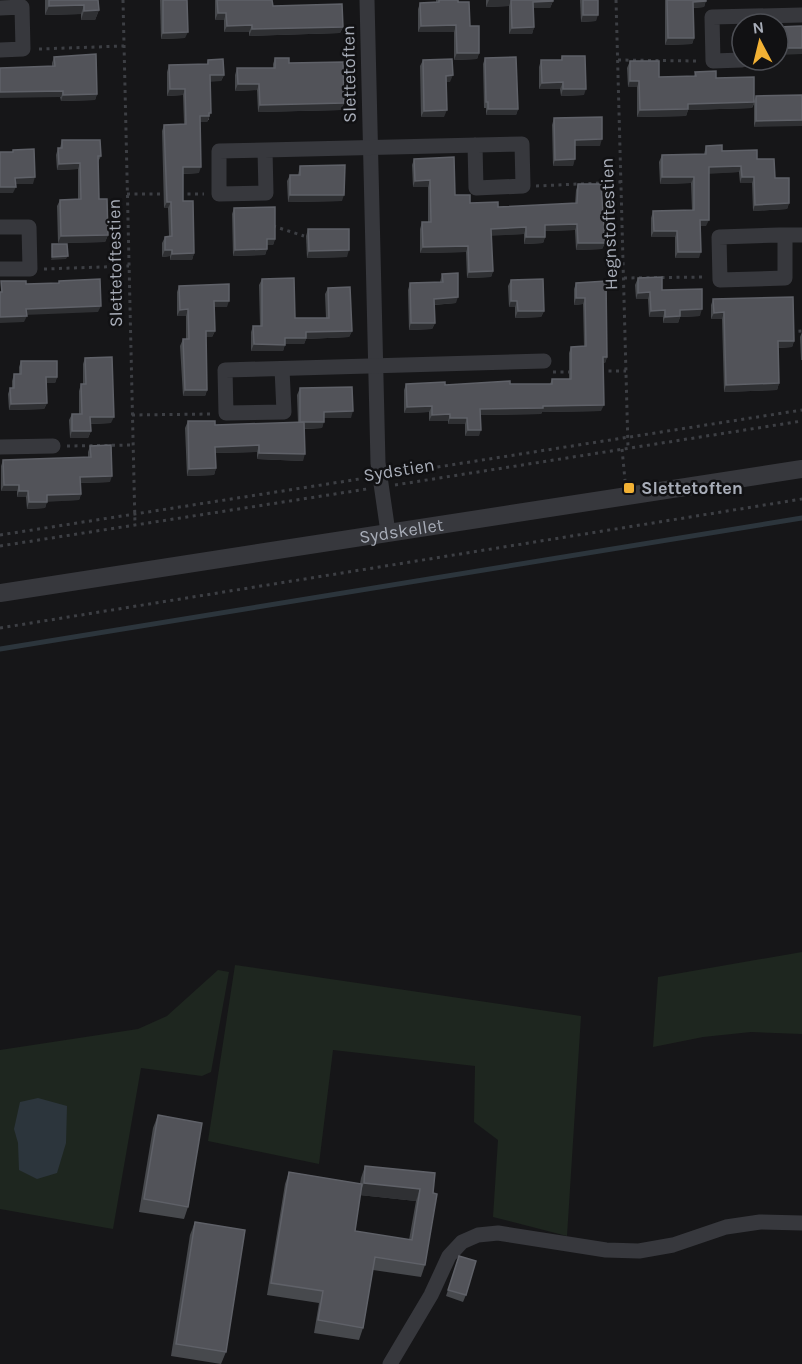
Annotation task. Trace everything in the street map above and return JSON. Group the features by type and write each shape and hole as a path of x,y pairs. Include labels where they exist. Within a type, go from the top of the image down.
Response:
{"street":[{"name":"Slettetoften","path":"367,0 380,481 388,532"},
{"path":"0,8 22,7 23,49 0,50"},
{"path":"730,18 712,17 713,61 730,60"},
{"name":"Slettetoften","path":"219,194 219,151 522,144 523,186"},
{"path":"476,145 476,188 523,186"},
{"path":"219,194 266,193 265,150"},
{"path":"0,227 29,227 30,269 0,270"},
{"path":"784,235 785,278 720,280 719,237 784,235 802,235"},
{"path":"282,369 284,412 226,413 225,370 544,361"},
{"path":"0,447 53,446"},
{"name":"Sydskellet","path":"0,592 802,469"},
{"path":"390,1364 431,1295 449,1256 462,1242 478,1235 498,1233 606,1250 639,1251 673,1245 726,1227 760,1222 802,1224"}],"path":[{"name":"Slettetoftestien","path":"123,0 135,525"},
{"name":"Hegnstoftestien","path":"616,0 628,448"},
{"path":"23,49 124,46"},
{"path":"618,60 713,61"},
{"path":"523,186 621,182"},
{"path":"128,194 219,194"},
{"path":"270,222 274,227 304,236"},
{"path":"30,269 129,266"},
{"path":"624,278 712,277 720,280"},
{"path":"787,332 802,331"},
{"path":"544,361 547,372 570,372"},
{"path":"592,371 626,371"},
{"path":"0,535 380,481 628,437 802,410"},
{"path":"132,415 226,413"},
{"name":"Sydstien","path":"0,546 135,525 380,481 622,449 802,422"},
{"path":"53,446 133,445"},
{"path":"622,449 625,485"},
{"path":"0,628 802,499"}],"shaded area":[{"path":"802,952 802,1034 751,1032 703,1037 653,1047 658,977"},
{"path":"235,965 581,1016 567,1236 493,1217 498,1140 474,1122 475,1066 333,1050 319,1164 208,1141"},
{"path":"218,970 229,972 211,1072 202,1076 141,1068 113,1229 0,1209 0,1050 138,1029 167,1016"},
{"path":"38,1098 67,1106 66,1143 57,1173 37,1179 19,1170 18,1143 14,1129 20,1102"}],"building":[{"path":"49,0 98,0 99,10 84,11 84,5 49,6"},
{"path":"163,0 187,0 188,32 163,33"},
{"path":"217,0 272,0 273,6 342,4 343,27 252,29 252,25 227,26 226,13 218,13"},
{"path":"439,0 469,2 470,26 479,26 479,53 457,53 456,25 421,26 420,3 439,2"},
{"path":"511,0 553,1 533,2 534,27 512,28"},
{"path":"583,0 598,0 598,15 583,15"},
{"path":"667,0 706,0 693,2 694,38 668,38"},
{"path":"790,26 802,26 802,48 790,48"},
{"path":"96,54 97,94 63,95 63,91 0,92 0,68 55,66 54,57"},
{"path":"562,56 585,56 586,89 563,89 563,82 542,83 541,60 562,60"},
{"path":"516,57 518,109 488,109 485,58"},
{"path":"275,58 289,58 289,63 343,62 344,103 260,105 259,84 238,84 237,68 275,68"},
{"path":"223,59 224,75 210,75 211,113 209,116 200,116 201,167 183,167 183,201 193,201 194,253 172,254 172,250 165,250 165,237 172,236 171,202 167,202 164,125 186,124 185,89 170,89 169,65 208,64 208,60"},
{"path":"452,59 453,75 446,76 447,110 424,111 423,60"},
{"path":"630,61 659,61 659,77 696,76 695,72 716,71 716,78 754,77 754,102 688,104 688,109 640,110 639,81 630,81"},
{"path":"802,95 802,120 756,121 756,96"},
{"path":"602,117 602,139 575,140 575,159 555,160 554,118"},
{"path":"62,140 100,140 99,199 107,199 108,235 61,236 60,200 81,199 80,163 59,164 58,148 62,148"},
{"path":"722,145 722,151 757,150 757,159 774,159 775,178 789,178 789,203 755,205 754,177 742,177 741,166 709,167 709,220 700,220 701,252 678,252 677,231 654,231 653,211 694,210 694,177 662,177 662,155 706,154 706,146"},
{"path":"34,149 35,177 15,178 16,187 0,187 0,152"},
{"path":"454,157 455,195 470,195 470,203 498,202 498,207 577,203 578,184 601,184 605,243 578,243 577,224 545,225 545,237 526,237 526,227 491,229 493,271 469,272 468,246 423,247 422,222 431,222 430,180 415,181 414,159"},
{"path":"345,165 344,195 290,195 290,175 300,175 300,166"},
{"path":"275,207 275,239 267,239 267,249 235,250 234,208"},
{"path":"308,229 349,229 349,250 309,251"},
{"path":"52,244 67,244 68,256 52,257"},
{"path":"458,273 458,297 434,299 435,323 411,323 410,283 443,282 442,274"},
{"path":"662,277 662,290 702,289 702,309 680,310 680,316 665,317 665,310 651,311 650,292 638,293 638,278"},
{"path":"294,278 295,318 329,318 328,288 350,287 352,331 306,332 306,338 285,338 285,345 254,344 253,326 262,326 262,279"},
{"path":"100,279 101,306 26,309 27,316 0,317 1,281 26,281 26,284"},
{"path":"543,279 544,311 518,311 517,301 511,301 511,280"},
{"path":"606,281 607,357 603,357 604,405 480,409 481,430 468,430 467,418 450,418 450,414 432,415 432,406 407,407 406,384 445,382 445,385 510,381 510,384 552,384 552,379 571,379 571,347 586,346 585,298 576,298 576,283"},
{"path":"229,284 229,301 214,301 215,331 206,331 207,390 185,390 183,339 189,339 188,309 180,310 179,286"},
{"path":"793,297 794,341 778,341 779,383 726,385 724,312 714,313 713,299"},
{"path":"112,357 114,417 90,417 91,431 72,431 72,414 82,414 81,384 86,384 85,358"},
{"path":"21,361 57,361 57,377 46,377 47,403 11,404 10,388 14,388 14,374 21,374"},
{"path":"352,387 353,411 324,412 324,422 300,422 300,388"},
{"path":"188,421 215,421 215,425 304,422 305,454 259,453 259,445 215,447 216,468 189,469"},
{"path":"111,445 112,476 80,477 81,494 47,495 47,502 29,502 28,491 19,491 19,485 4,485 3,460 91,457 90,446"},
{"path":"158,1115 202,1123 188,1207 144,1199"},
{"path":"365,1166 435,1173 433,1193 437,1194 425,1265 375,1257 363,1328 318,1320 323,1291 271,1283 289,1172 362,1184 355,1231 412,1240 420,1189 364,1183"},
{"path":"195,1222 245,1230 226,1352 176,1344"},
{"path":"459,1256 476,1261 466,1295 448,1290"}],"waterway":[{"path":"0,649 802,518"}],"place":[{"name":"Slettetoften","path":"629,488"}]}
